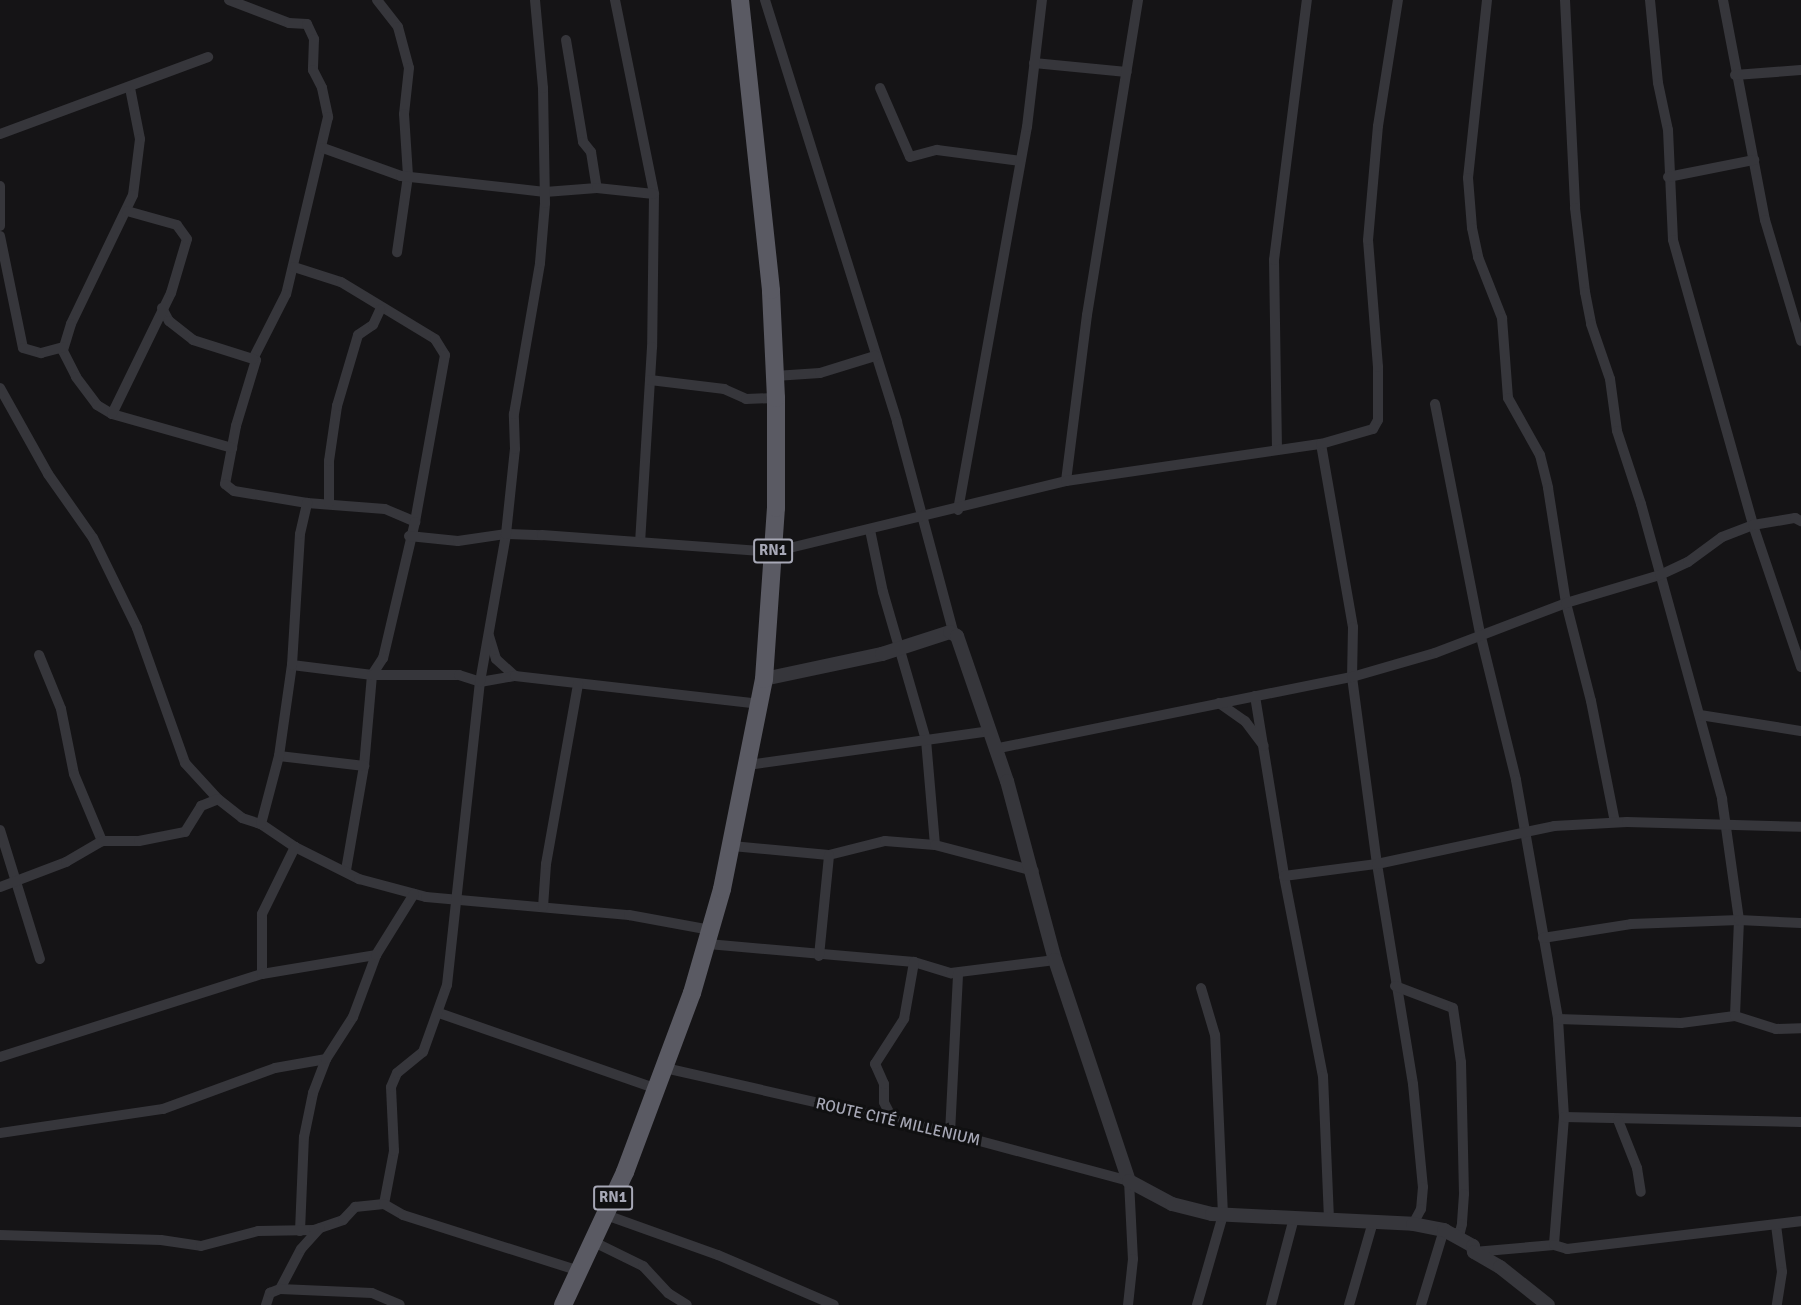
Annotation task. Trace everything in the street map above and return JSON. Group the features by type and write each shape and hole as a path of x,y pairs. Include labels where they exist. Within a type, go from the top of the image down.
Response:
{"highway":[{"name":"RN1","path":"563,1305 606,1215 657,1089 710,937 732,846 764,679 773,552 776,398 766,244 740,0"}],"street":[{"path":"229,0 289,23 307,24 314,39 313,70 322,88 328,117 323,148 294,267 279,313 253,359"},
{"path":"377,0 398,27 408,59 404,114 408,176 397,252"},
{"path":"384,1204 394,1151 391,1087 397,1073 423,1052 439,1013 448,978 480,682 506,534 515,449 514,414 540,263 545,192 543,88 535,0"},
{"path":"615,0 654,194 650,380 640,541"},
{"path":"765,0 875,356 954,634 989,731 1034,871 1055,960 1129,1181 1133,1259 1128,1305"},
{"path":"958,510 1020,161 1042,0"},
{"path":"1066,481 1087,315 1138,0"},
{"path":"1277,450 1274,260 1307,0"},
{"path":"409,536 458,541 506,534 640,541 773,552 958,510 1066,481 1321,444 1373,429 1378,420 1368,240 1379,116 1398,0"},
{"path":"1487,0 1468,178 1472,228 1478,257 1502,318 1508,398 1540,455 1548,488 1566,603 1592,701 1615,822"},
{"path":"1566,0 1575,208 1585,292 1610,379 1617,431 1720,786 1739,920 1735,1016"},
{"path":"1650,0 1658,83 1668,130 1668,177 1673,240 1753,525 1801,667"},
{"path":"1723,0 1765,220 1801,340"},
{"path":"566,40 583,141 591,152 597,188"},
{"path":"0,134 130,88 208,57"},
{"path":"1034,63 1127,72"},
{"path":"1736,75 1801,70"},
{"path":"130,88 140,157 127,211 63,348 76,377 97,405 112,414 232,448"},
{"path":"880,88 910,157 937,150 1020,161"},
{"path":"323,148 408,176 545,192 597,188 654,194"},
{"path":"1668,177 1754,160"},
{"path":"0,186 0,226"},
{"path":"112,414 182,261 186,235 177,225 127,211"},
{"path":"0,236 23,348 41,353 63,348"},
{"path":"294,267 341,282 380,309 435,339 445,355 415,522 409,536 383,658 372,675 364,766 346,870"},
{"path":"162,308 169,321 193,340 256,360 232,448 225,481 228,488 307,503 385,509 415,522"},
{"path":"330,503 329,461 337,406 358,335 373,325 380,309"},
{"path":"775,376 820,373 875,356"},
{"path":"650,380 724,389 746,399 776,398"},
{"path":"0,388 48,474 93,538 137,628 179,751 218,799 242,818 261,824 295,847 346,870 359,879 414,894 455,901 629,915 710,937 819,956 914,962 958,973 1055,960"},
{"path":"1435,404 1480,633 1525,834 1558,1019 1564,1117 1554,1245"},
{"path":"1321,444 1353,627 1352,677 1395,986 1408,1044 1423,1186 1421,1209 1413,1224"},
{"path":"261,824 279,756 292,665 297,563 307,503"},
{"path":"994,749 1352,677 1435,652 1480,633 1566,603 1660,576 1688,562 1722,537 1753,525 1796,518 1801,521"},
{"path":"870,530 883,592 926,740 935,845"},
{"path":"488,629 496,659 515,676"},
{"path":"764,679 901,648 950,632 954,634"},
{"path":"39,655 61,709 74,774 102,841"},
{"path":"292,665 372,675 459,675 480,682 515,676 760,704"},
{"path":"543,908 548,852 578,684"},
{"path":"1255,696 1284,876 1323,1076 1329,1220"},
{"path":"1218,703 1245,721 1265,747"},
{"path":"1700,715 1801,731"},
{"path":"748,765 989,731"},
{"path":"279,756 364,766"},
{"path":"0,887 66,862 102,841 138,841 184,832 201,806 218,799"},
{"path":"1284,876 1377,864 1554,826 1615,822 1801,827"},
{"path":"0,830 18,879 40,959"},
{"path":"732,846 829,855 885,841 935,845 1034,871"},
{"path":"262,974 262,914 295,847"},
{"path":"819,956 829,855"},
{"path":"300,1231 304,1137 313,1093 326,1059 353,1017 376,955 414,894"},
{"path":"1543,938 1613,925 1739,920 1801,923"},
{"path":"0,1057 262,974 376,955"},
{"path":"893,1120 884,1102 884,1084 875,1064 904,1019 914,962"},
{"path":"950,1133 958,973"},
{"path":"1129,1181 1172,1204 1223,1215 1413,1224 1449,1232 1460,1232 1464,1194 1461,1062 1453,1008 1395,986"},
{"path":"1197,1305 1223,1215 1215,1035 1201,988"},
{"path":"439,1013 657,1089"},
{"path":"1558,1019 1681,1023 1735,1016 1776,1029 1801,1028"},
{"path":"0,1132 171,1107 275,1068 326,1059"},
{"name":"ROUTE CITÉ MILLENIUM","path":"665,1068 950,1133 1129,1181"},
{"path":"1564,1117 1618,1120 1801,1122"},
{"path":"1618,1120 1637,1168 1641,1192"},
{"path":"0,1235 170,1241 201,1246 258,1231 300,1231 320,1228 343,1220 355,1207 384,1204 404,1215 580,1271"},
{"path":"606,1215 718,1255 834,1305"},
{"path":"1271,1305 1294,1218"},
{"path":"1474,1252 1554,1245 1567,1249 1801,1221"},
{"path":"1349,1305 1373,1222"},
{"path":"1776,1225 1782,1272 1777,1305"},
{"path":"280,1289 301,1249 320,1228"},
{"path":"1449,1232 1473,1246 1474,1252"},
{"path":"1421,1305 1449,1232"},
{"path":"594,1242 643,1266 668,1293 687,1305"},
{"path":"1474,1252 1500,1267 1548,1305"},
{"path":"266,1305 270,1293 280,1289 372,1293 400,1305"}]}
